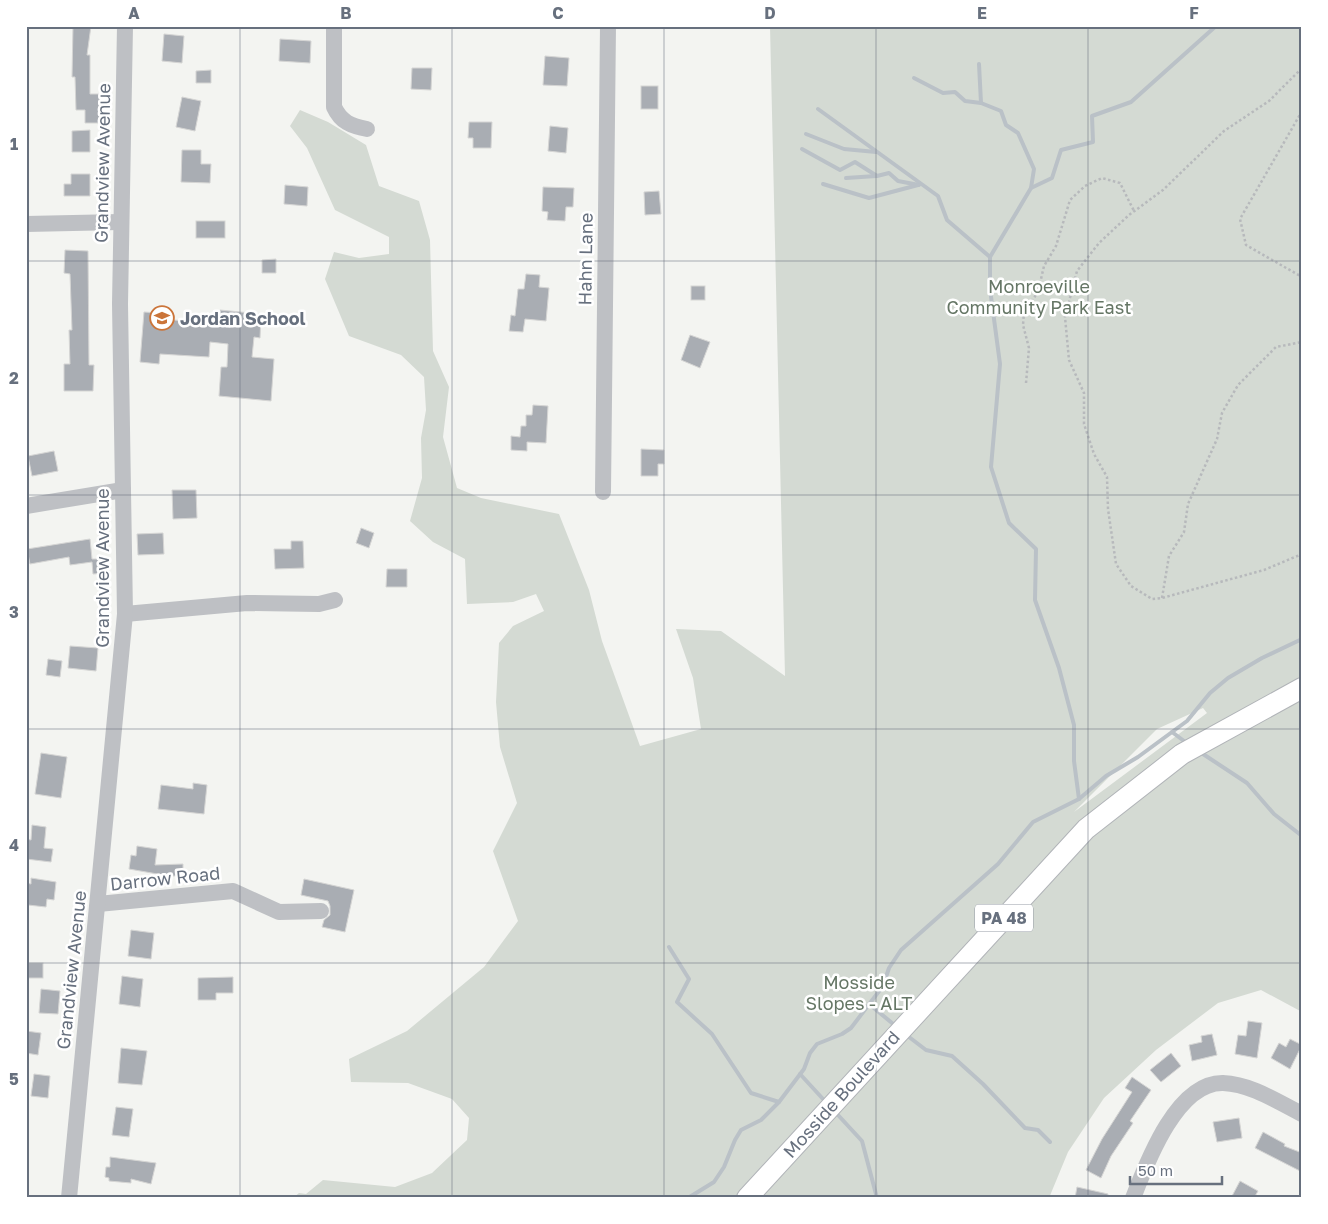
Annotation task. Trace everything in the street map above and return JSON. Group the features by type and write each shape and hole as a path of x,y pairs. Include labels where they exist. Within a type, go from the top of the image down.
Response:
{"main road":[{"name":"Mosside Boulevard","path":"747,1198 1086,829 1182,754 1302,688"}],"street":[{"name":"Grandview Avenue","path":"69,1198 125,614 120,222 125,26"},
{"path":"334,26 334,108 347,123 367,129"},
{"name":"Hahn Lane","path":"603,492 608,26"},
{"path":"26,224 120,222"},
{"path":"26,506 123,490"},
{"path":"125,614 211,606 319,604 335,600"},
{"name":"Darrow Road","path":"98,904 233,891 279,912 321,911"},
{"path":"1133,1198 1145,1168 1176,1110 1191,1096 1208,1085 1222,1083 1239,1086 1302,1114"}],"path":[{"path":"1302,68 1270,101 1224,131 1163,190 1134,211 1099,243 1077,271 1065,317 1068,360 1084,393 1084,424 1094,454 1108,477 1108,510 1116,564 1131,586 1152,599 1162,598 1264,570 1302,554"},
{"path":"1302,110 1240,219 1246,245 1302,277"},
{"path":"1026,383 1029,348 1023,325 1024,312 1038,292 1044,266 1056,246 1070,200 1084,186 1102,178 1120,183 1134,211"},
{"path":"1162,598 1169,556 1184,532 1188,504 1216,439 1222,413 1238,385 1276,347 1302,342"}],"green space":[{"path":"770,26 1302,26 1302,1012 1261,990 1218,1003 1156,1050 1104,1098 1068,1152 1049,1198 293,1198 299,1193 306,1194 323,1180 395,1187 432,1173 467,1140 469,1118 452,1099 408,1083 351,1082 349,1059 407,1031 484,967 518,921 493,851 517,803 500,747 496,702 499,643 513,626 544,611 536,594 513,602 467,604 465,559 433,542 410,521 422,478 421,438 426,410 424,377 401,355 349,336 325,279 334,252 359,258 389,254 389,237 335,210 307,148 290,126 300,110 328,122 366,145 379,186 419,201 430,240 433,351 449,387 443,437 457,488 481,498 559,514 589,590 602,641 640,746 701,729 693,678 676,629 721,631 785,676","holes":["1203,708 1207,713 1074,812 1157,729"]}],"building":[{"path":"73,26 91,26 87,55 90,55 90,94 100,94 101,123 85,123 85,110 76,110 75,77 72,77"},
{"path":"164,34 184,36 182,63 162,61"},
{"path":"280,39 311,41 310,63 279,61"},
{"path":"545,56 569,58 567,86 543,85"},
{"path":"412,68 432,68 431,90 411,89"},
{"path":"211,70 211,83 196,83 196,71"},
{"path":"641,86 658,86 658,109 641,109"},
{"path":"182,97 201,101 195,131 176,127"},
{"path":"469,122 492,122 491,148 473,148 473,138 468,138"},
{"path":"550,126 568,128 566,153 548,151"},
{"path":"90,130 90,152 72,152 72,131"},
{"path":"182,150 201,150 201,164 211,164 210,183 181,182"},
{"path":"71,174 90,174 90,196 64,196 64,184 71,184"},
{"path":"285,185 308,187 307,206 284,204"},
{"path":"543,187 574,188 573,207 566,207 565,221 547,220 548,212 542,211"},
{"path":"659,191 661,214 645,215 644,192"},
{"path":"196,221 225,221 225,238 196,238"},
{"path":"65,250 88,251 89,365 94,365 93,391 64,391 64,364 70,364 69,330 72,330 70,274 64,273"},
{"path":"276,259 276,273 262,273 262,260"},
{"path":"526,274 540,275 539,287 549,288 546,321 525,319 523,332 509,331 511,315 515,316 518,289 524,289"},
{"path":"691,286 705,286 705,300 691,300"},
{"path":"220,310 261,314 260,338 254,337 252,357 274,359 271,401 219,396 221,367 227,367 228,344 210,342 209,357 160,354 159,364 140,362 144,312 159,313 158,319 219,323"},
{"path":"690,335 710,342 700,368 681,360"},
{"path":"533,405 548,406 546,443 527,442 527,451 511,450 511,436 520,437 521,426 526,426 526,415 532,415"},
{"path":"641,449 664,450 664,464 658,464 658,476 641,476"},
{"path":"54,451 58,471 32,476 28,456"},
{"path":"172,490 196,490 197,518 173,519"},
{"path":"361,528 374,533 369,548 356,543"},
{"path":"163,533 164,554 138,555 137,534"},
{"path":"90,539 92,559 107,559 108,573 93,574 92,562 70,565 69,557 30,564 27,549"},
{"path":"291,541 303,541 304,568 275,569 274,549 291,549"},
{"path":"387,569 407,569 407,587 386,587"},
{"path":"70,646 98,648 96,671 68,668"},
{"path":"48,659 62,661 60,677 46,675"},
{"path":"41,753 67,757 61,798 35,794"},
{"path":"193,783 207,785 204,814 158,809 161,785 193,789"},
{"path":"32,825 46,827 44,848 53,849 51,862 26,859 26,839 31,840"},
{"path":"137,846 157,849 155,865 183,864 183,876 169,876 129,869 131,855 136,856"},
{"path":"31,878 56,882 54,900 47,899 46,907 28,905 26,883 31,884"},
{"path":"304,879 354,890 345,932 322,927 324,920 330,915 330,906 328,901 301,895"},
{"path":"131,930 154,933 151,959 128,956"},
{"path":"26,963 43,963 43,978 26,978"},
{"path":"122,976 143,979 140,1007 119,1004"},
{"path":"233,977 233,993 216,993 216,1000 198,1000 198,978"},
{"path":"41,989 60,991 58,1014 39,1013"},
{"path":"1248,1021 1262,1023 1257,1058 1235,1054 1238,1035 1246,1036"},
{"path":"26,1031 41,1033 38,1055 26,1053"},
{"path":"1212,1034 1217,1055 1192,1061 1189,1045 1202,1042 1201,1036"},
{"path":"1290,1039 1302,1045 1290,1069 1271,1058 1279,1043 1286,1047"},
{"path":"121,1048 147,1051 142,1085 118,1083"},
{"path":"1171,1053 1181,1066 1161,1082 1150,1070"},
{"path":"34,1074 50,1076 48,1098 31,1096"},
{"path":"1132,1077 1151,1090 1130,1121 1133,1123 1111,1156 1101,1178 1086,1170 1102,1139 1132,1092 1125,1088"},
{"path":"116,1107 133,1109 129,1137 112,1135"},
{"path":"1239,1118 1242,1138 1217,1142 1213,1122"},
{"path":"1263,1132 1285,1144 1284,1146 1302,1153 1302,1172 1255,1148"},
{"path":"110,1157 156,1163 151,1184 131,1179 131,1183 109,1181 109,1178 105,1177 106,1167 110,1167"},
{"path":"1240,1181 1258,1191 1254,1198 1231,1198"},
{"path":"1077,1187 1108,1194 1108,1198 1075,1198"}],"waterway":[{"path":"1079,799 1074,761 1074,725 1059,668 1035,600 1036,549 1009,523 991,467 1000,364 990,289 990,257 1031,188 1052,178 1061,150 1093,142 1092,116 1131,102 1216,26"},
{"path":"979,64 981,103 1001,111 1006,125 1018,133 1034,169 1031,188"},
{"path":"914,78 943,93 955,92 965,101 981,103"},
{"path":"818,109 938,196 947,220 990,257"},
{"path":"806,134 844,149 876,152"},
{"path":"802,149 840,170 855,162 877,176 889,173 898,181 919,185"},
{"path":"846,178 876,176"},
{"path":"823,184 869,198 918,185"},
{"path":"688,1198 714,1182 724,1167 741,1130 761,1120 779,1102 804,1069 810,1053 817,1044 842,1034 851,1028 883,986 889,968 901,950 998,864 1033,822 1079,799 1106,776 1138,757 1187,721 1210,693 1228,678 1262,658 1302,639"},
{"path":"1172,732 1184,741"},
{"path":"1203,754 1247,783 1274,814 1302,836"},
{"path":"669,947 689,979 677,1002 712,1034 751,1093 779,1102"},
{"path":"869,1004 892,1023"},
{"path":"909,1037 926,1050 952,1056 983,1084 1025,1128 1038,1130 1050,1142"},
{"path":"800,1074 823,1099"},
{"path":"838,1115 862,1141 877,1198"}],"place":[{"name":"Jordan School","path":"162,318"}],"park label":[{"name":"Monroeville Community Park East","path":"1039,296"},
{"name":"Mosside Slopes - ALT","path":"859,992"}]}
